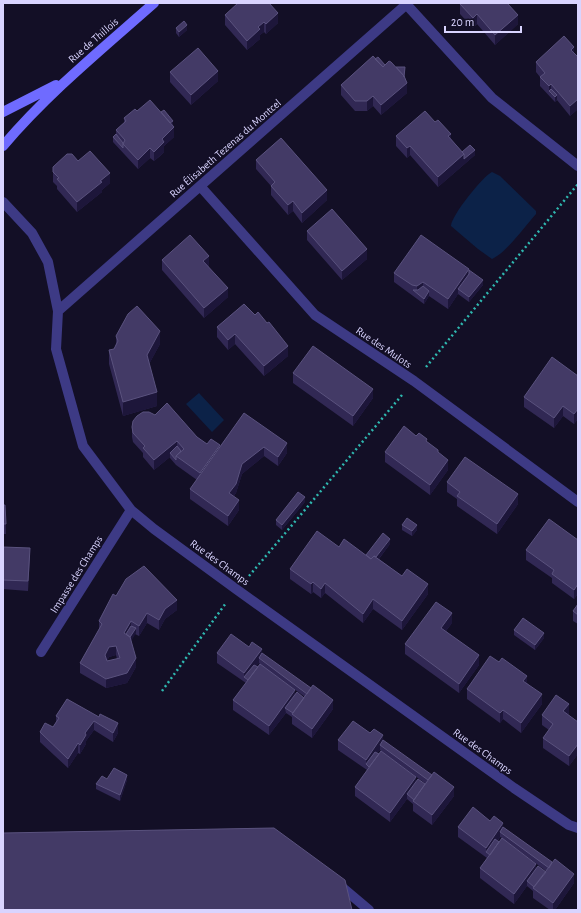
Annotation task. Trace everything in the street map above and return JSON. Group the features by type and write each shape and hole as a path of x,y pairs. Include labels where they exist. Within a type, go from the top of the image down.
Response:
{"street":[{"name":"Rue de Thillois","path":"3,146 21,125 65,80 154,3"},
{"path":"407,4 492,98 578,166"},
{"name":"Rue Élisabeth Tezenas du Montcel","path":"58,311 407,4"},
{"name":"Rue de Thillois","path":"3,112 65,80"},
{"name":"Rue des Mulots","path":"200,186 315,315 414,381 578,502"},
{"name":"Rue des Champs","path":"3,202 32,233 48,262 58,311 56,349 83,446 131,510 154,529 236,589 514,788 569,825 578,828"},
{"name":"Impasse des Champs","path":"41,652 131,510"},
{"path":"331,879 370,910"}],"path":[{"path":"162,691 236,589 256,570 578,184"}],"water":[{"path":"492,172 500,176 536,211 536,214 510,245 498,256 492,259 451,226 456,214 468,197"},
{"path":"199,393 224,420 212,432 186,404"}],"building":[{"path":"238,3 269,3 278,13 266,24 264,22 258,27 260,29 247,41 225,15"},
{"path":"507,3 518,15 495,35 477,14 473,18 460,4"},
{"path":"184,21 187,25 179,32 176,28"},
{"path":"564,36 574,47 571,50 578,57 578,99 570,106 551,84 549,86 540,77 545,73 536,62"},
{"path":"198,48 218,71 191,95 170,72"},
{"path":"373,56 383,67 389,61 391,62 404,76 407,83 381,105 373,96 367,101 355,101 341,85"},
{"path":"378,57 385,65 383,67 375,59"},
{"path":"396,67 405,67 404,77 404,76"},
{"path":"551,89 557,95 555,97 549,91"},
{"path":"150,100 174,127 162,139 164,142 154,152 150,148 138,160 123,144 125,140 116,130 126,121 124,118 135,109 137,111"},
{"path":"164,110 173,121 170,123 161,112"},
{"path":"425,111 435,122 438,120 451,134 448,136 464,154 438,177 410,146 407,148 396,136"},
{"path":"116,134 123,143 123,148 113,137"},
{"path":"281,138 327,190 302,213 293,201 288,205 271,186 275,182 256,160"},
{"path":"470,145 475,150 464,159 464,154 462,152"},
{"path":"90,151 110,173 100,181 102,182 77,202 57,179 59,178 53,172 53,167 67,154 72,154 78,161"},
{"path":"332,209 367,249 342,271 307,231"},
{"path":"190,235 209,256 203,261 228,288 204,308 162,260"},
{"path":"421,235 469,269 448,299 423,282 417,286 412,285 394,273"},
{"path":"469,270 483,280 469,297 458,289 469,274"},
{"path":"423,286 429,291 424,299 413,290 418,290"},
{"path":"244,304 255,315 258,312 267,323 269,322 288,346 264,366 235,334 228,340 217,327"},
{"path":"137,306 160,331 147,355 157,392 123,402 109,350 114,349 118,341 116,336 128,314"},
{"path":"313,346 373,389 353,416 293,373"},
{"path":"552,357 578,376 578,409 574,414 563,406 554,418 524,397"},
{"path":"167,403 197,437 207,444 211,439 220,445 200,473 176,456 184,449 177,441 154,460 143,448 145,446 133,433 133,421 137,416 143,412 149,412 155,415"},
{"path":"244,413 287,443 278,457 264,447 242,464 236,484 229,493 239,500 228,516 190,489"},
{"path":"404,426 416,436 419,433 427,439 426,441 448,460 430,485 385,452"},
{"path":"177,446 181,451 176,456 176,460 170,453"},
{"path":"465,457 518,494 497,524 457,496 460,492 447,482"},
{"path":"298,492 305,497 282,525 276,520"},
{"path":"3,505 5,505 6,524 3,524"},
{"path":"407,518 417,525 412,531 402,525"},
{"path":"549,519 578,540 578,584 574,590 552,574 554,570 526,550"},
{"path":"317,531 339,547 344,539 371,559 374,556 402,576 407,569 428,584 402,621 373,599 363,614 325,583 321,589 313,582 311,584 290,569"},
{"path":"383,533 390,539 376,557 374,556 371,559 366,555"},
{"path":"3,547 30,548 28,581 3,580"},
{"path":"144,566 177,600 165,609 159,620 147,613 139,626 131,621 124,633 130,637 136,658 127,673 106,679 80,663 102,624 99,621 113,594 116,596 126,579","holes":["116,646 120,658 107,661 105,655 109,647"]},
{"path":"436,602 452,613 441,628 479,655 459,684 405,644"},
{"path":"578,604 578,615 573,611"},
{"path":"523,618 544,633 535,645 514,630"},
{"path":"131,626 136,628 130,637 126,634"},
{"path":"231,634 249,647 252,642 262,649 244,673 217,653"},
{"path":"262,653 311,688 307,694 259,658"},
{"path":"490,656 499,662 502,658 527,676 523,681 542,694 521,723 503,710 500,713 467,689"},
{"path":"260,664 295,690 269,726 233,700"},
{"path":"254,665 258,667 248,680 244,677"},
{"path":"313,685 333,700 312,729 292,714"},
{"path":"297,692 304,698 293,713 285,708"},
{"path":"556,695 569,704 563,711 578,722 578,744 569,756 543,738 553,724 542,715"},
{"path":"67,699 99,717 100,714 118,723 113,733 94,721 85,733 86,735 80,745 78,743 68,759 40,732 45,723 53,727 59,718 56,716"},
{"path":"353,721 370,733 374,729 383,735 366,760 338,740"},
{"path":"383,740 432,775 428,780 380,745"},
{"path":"381,751 416,777 390,813 355,787"},
{"path":"375,752 379,754 369,767 366,764"},
{"path":"114,768 127,775 120,795 96,784 102,776 107,779"},
{"path":"434,772 454,787 432,815 413,801"},
{"path":"418,779 425,784 414,800 407,794"},
{"path":"473,807 490,821 494,816 503,823 486,848 458,827"},
{"path":"503,827 552,862 549,868 500,832"},
{"path":"274,828 345,880 352,910 3,910 3,833"},
{"path":"502,838 536,864 514,894 480,868"},
{"path":"495,839 499,842 490,855 486,852"},
{"path":"555,859 574,874 553,903 533,888"},
{"path":"538,866 546,872 534,887 527,881"}]}
